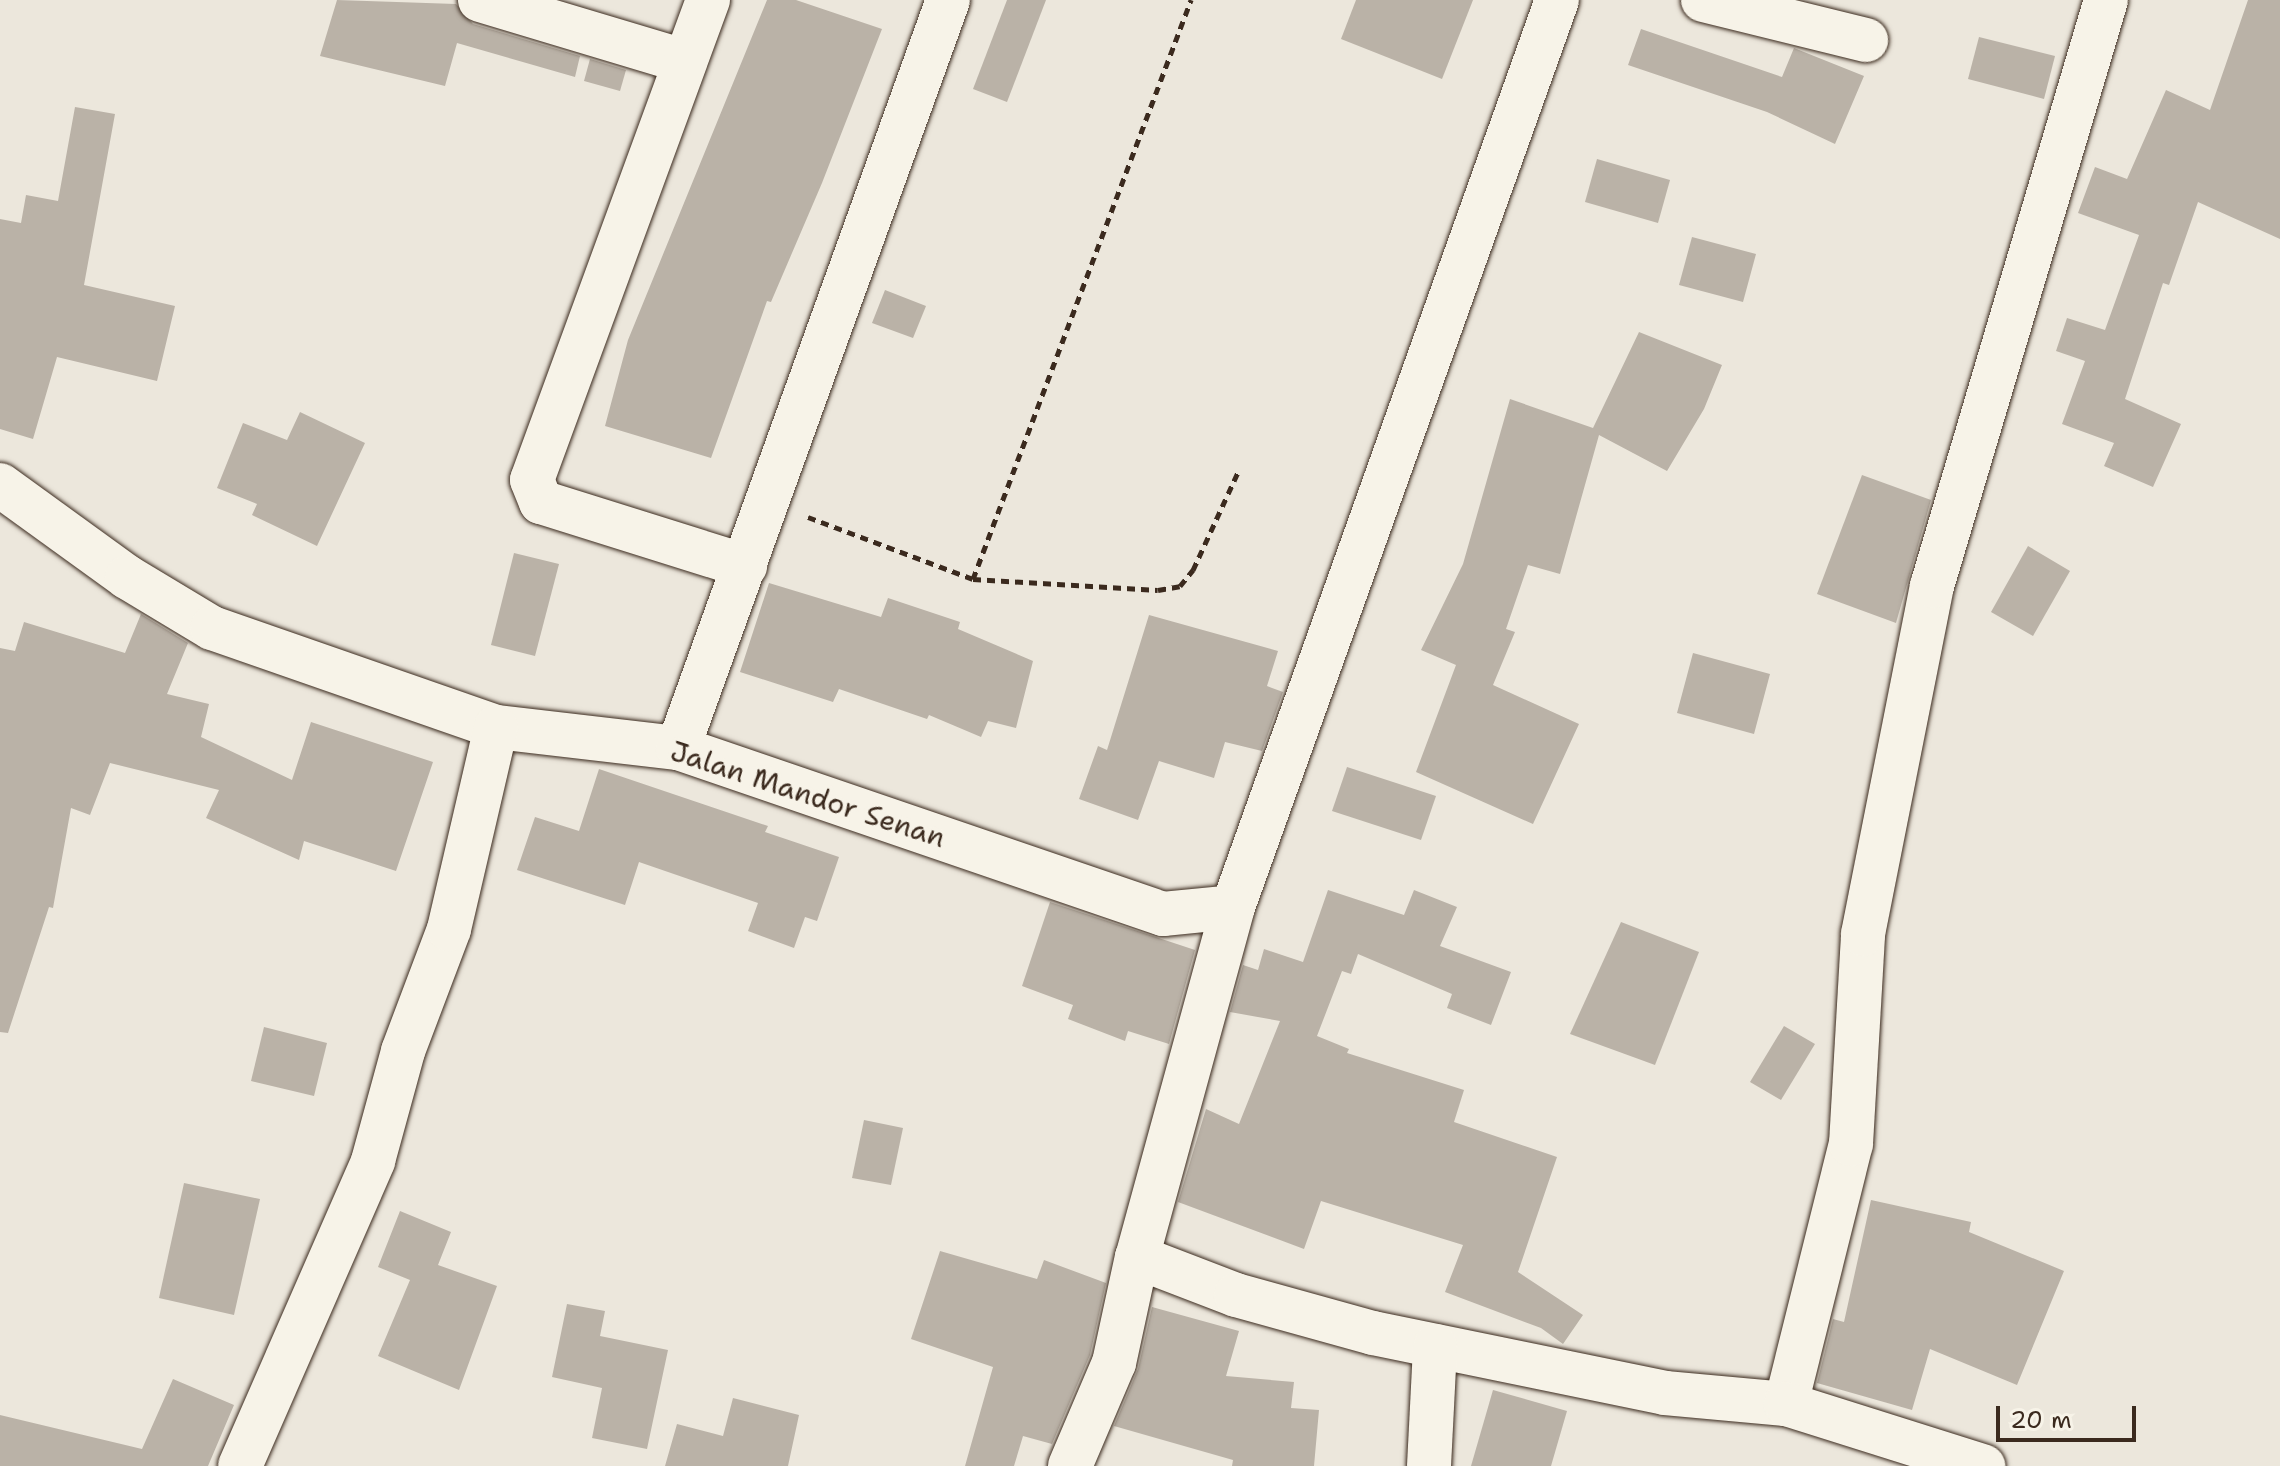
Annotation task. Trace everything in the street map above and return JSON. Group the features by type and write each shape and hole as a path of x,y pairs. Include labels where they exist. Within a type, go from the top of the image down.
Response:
{"street":[{"path":"480,0 683,61"},
{"path":"708,0 683,61 532,480 541,502 745,566"},
{"path":"678,748 769,503 948,0"},
{"path":"1070,1466 1114,1363 1137,1257 1233,907 1557,0"},
{"path":"1703,0 1866,40"},
{"path":"1786,1404 1851,1144 1863,934 1932,586 2106,0"},
{"name":"Jalan Mandor Senan","path":"0,485 127,577 212,628 496,727 678,748 1163,914 1233,907"},
{"path":"255,1463 373,1161 403,1051 449,929 496,727"},
{"path":"1137,1257 1236,1295 1435,1346 1665,1393 1786,1404 1983,1466"},
{"path":"1429,1466 1435,1346"}],"path":[{"path":"973,579 1191,0"},
{"path":"769,503 973,579 1158,590 1180,586 1193,570 1239,470"}],"building":[{"path":"337,0 456,4 473,24 580,56 575,77 457,43 445,86 320,56"},
{"path":"767,0 796,0 882,29 822,183 771,302 767,301 711,458 605,426 628,340"},
{"path":"1007,0 1046,0 1007,102 973,89"},
{"path":"1356,0 1473,0 1442,79 1341,39"},
{"path":"2248,0 2280,0 2280,239 2198,202 2169,285 2163,283 2125,399 2181,424 2153,487 2104,466 2114,443 2062,424 2085,361 2056,351 2067,318 2105,330 2139,235 2078,213 2095,167 2127,179 2166,90 2210,110"},
{"path":"1641,29 1782,77 1794,48 1864,76 1835,144 1767,112 1628,65"},
{"path":"1979,37 2055,56 2044,99 1968,79"},
{"path":"590,59 626,70 620,91 584,81"},
{"path":"75,107 115,114 84,285 175,306 157,381 57,357 33,439 0,429 0,219 21,223 26,195 58,201"},
{"path":"1597,159 1670,180 1658,223 1585,202"},
{"path":"1692,237 1756,254 1743,302 1679,285"},
{"path":"885,290 926,306 913,338 872,323"},
{"path":"1639,332 1722,365 1704,409 1667,471 1599,435 1560,574 1528,565 1506,629 1515,632 1493,685 1579,724 1533,824 1416,772 1456,665 1421,650 1463,564 1510,399 1593,428"},
{"path":"300,412 365,443 317,546 252,515 257,504 217,488 243,423 287,440"},
{"path":"1862,475 1931,500 1896,623 1817,594"},
{"path":"2028,546 2070,571 2033,636 1991,612"},
{"path":"514,553 559,564 535,656 491,645"},
{"path":"769,583 881,617 888,598 960,622 958,629 1033,661 1016,728 988,721 981,737 929,715 927,719 839,689 833,702 740,672"},
{"path":"141,614 188,643 167,694 209,704 201,737 292,780 311,722 433,762 396,871 304,841 299,860 206,818 219,790 110,763 90,815 71,808 53,908 49,907 8,1033 0,1032 0,648 15,651 24,622 125,653"},
{"path":"1149,615 1278,651 1267,686 1283,692 1262,751 1225,742 1214,778 1159,761 1138,820 1079,799 1098,746 1107,750"},
{"path":"1693,653 1770,674 1754,734 1677,713"},
{"path":"1347,767 1436,796 1421,840 1332,811"},
{"path":"599,769 768,826 765,832 839,857 817,921 805,917 794,948 748,931 758,903 639,862 625,905 517,870 535,817 579,831"},
{"path":"1328,890 1404,915 1414,890 1457,907 1440,946 1511,972 1491,1025 1447,1008 1452,994 1358,954 1351,974 1342,971 1317,1036 1349,1049 1347,1053 1464,1090 1454,1122 1557,1157 1518,1272 1583,1315 1563,1344 1541,1328 1445,1292 1463,1245 1321,1201 1304,1249 1178,1202 1206,1109 1239,1124 1280,1021 1230,1012 1243,965 1258,970 1264,949 1303,962"},
{"path":"1050,902 1195,950 1169,1044 1128,1031 1125,1041 1068,1019 1073,1005 1022,986"},
{"path":"1621,922 1699,952 1655,1065 1570,1034"},
{"path":"1784,1026 1815,1044 1781,1100 1750,1082"},
{"path":"264,1027 327,1043 314,1096 251,1081"},
{"path":"864,1120 903,1128 891,1185 852,1178"},
{"path":"184,1183 260,1199 234,1315 159,1298"},
{"path":"1871,1200 1971,1222 1969,1232 2064,1271 2017,1385 1930,1349 1912,1410 1817,1383 1833,1319 1844,1322"},
{"path":"400,1211 451,1232 438,1265 497,1286 459,1390 378,1356 410,1280 378,1267"},
{"path":"940,1251 1037,1279 1044,1260 1106,1283 1090,1355 1052,1444 1023,1436 1014,1466 965,1466 993,1367 911,1339"},
{"path":"567,1304 605,1311 600,1336 668,1350 647,1449 592,1438 602,1388 552,1377"},
{"path":"1152,1307 1239,1331 1226,1376 1294,1382 1291,1408 1319,1410 1314,1466 1232,1466 1233,1460 1114,1426 1138,1369"},
{"path":"173,1379 234,1405 208,1466 0,1466 0,1415 142,1449"},
{"path":"1493,1390 1567,1411 1551,1466 1471,1466"},
{"path":"733,1398 799,1415 788,1466 665,1466 677,1424 723,1436"}]}
